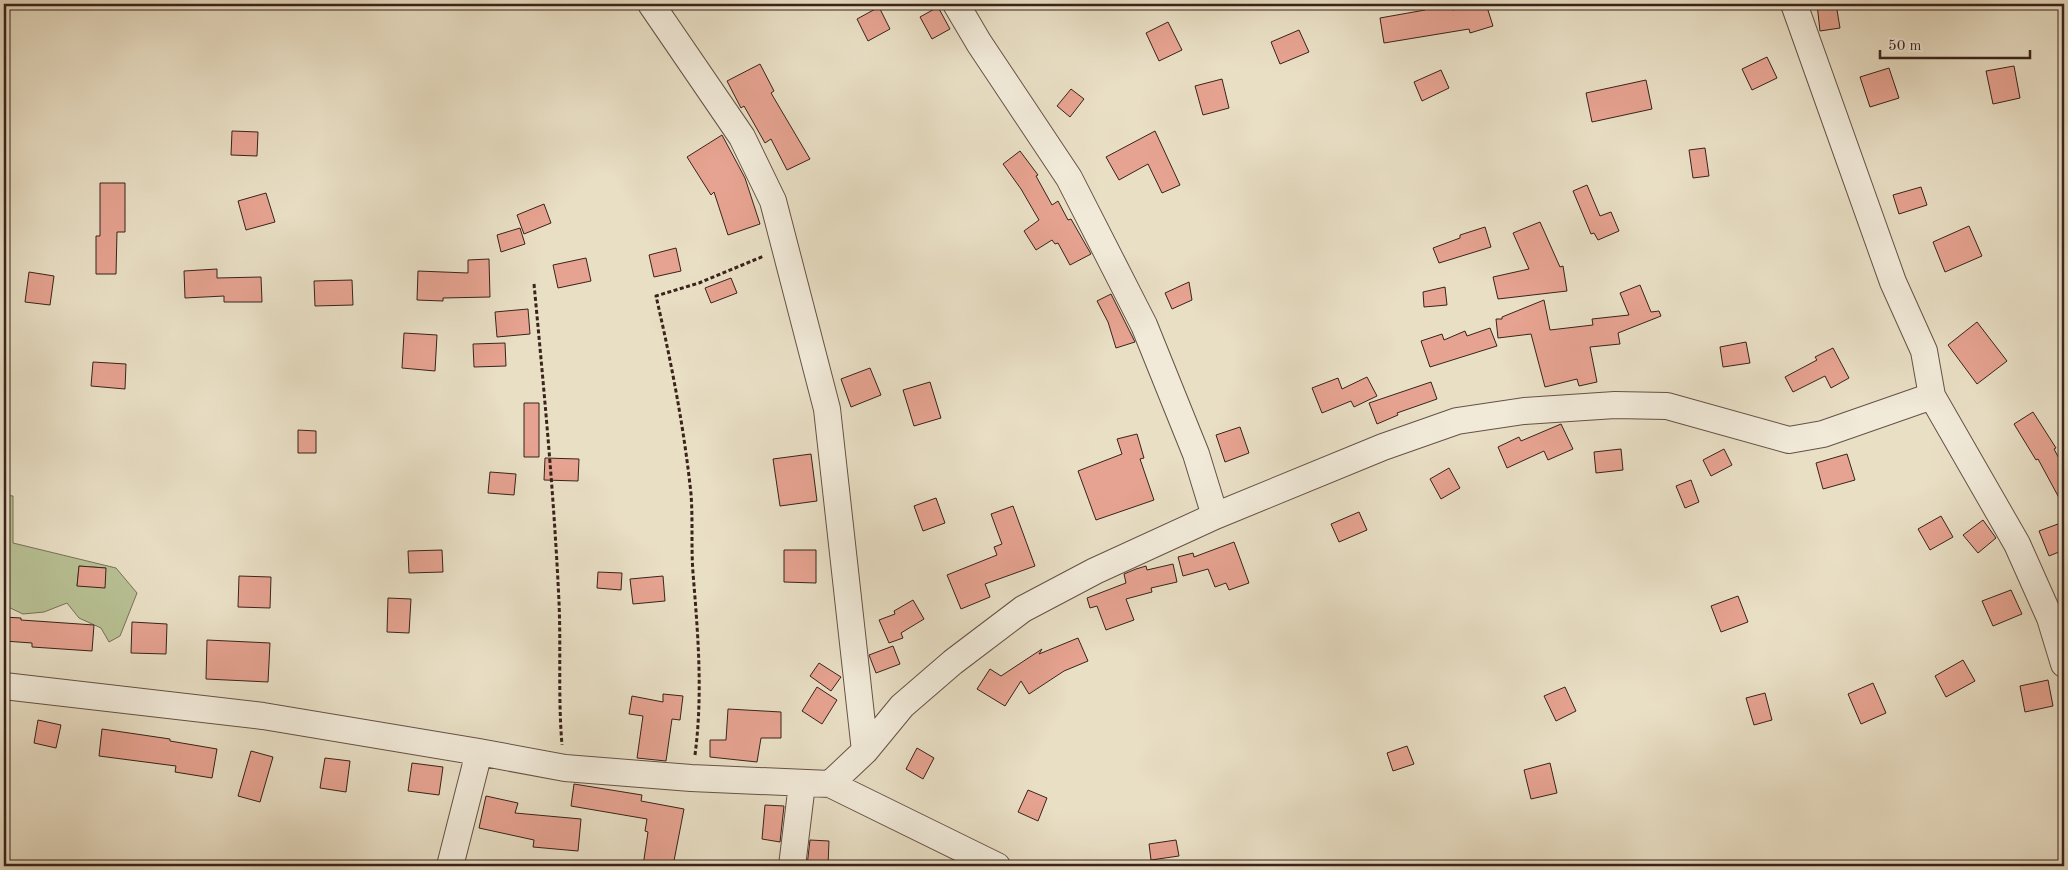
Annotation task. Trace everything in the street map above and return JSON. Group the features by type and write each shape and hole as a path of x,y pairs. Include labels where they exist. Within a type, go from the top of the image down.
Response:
{"street":[{"path":"650,4 742,137 773,201 827,409 865,751"},
{"path":"956,4 979,43 1069,178 1144,325 1196,454 1215,516"},
{"path":"1794,4 1893,282 1924,351 1932,396 2017,544 2050,618 2064,664"},
{"path":"830,784 865,751 902,706 953,662 1023,609 1095,571 1215,516 1383,447 1457,421 1524,411 1615,405 1667,406 1789,440 1823,434 1932,396"},
{"path":"4,686 263,716 565,768 691,778 830,784 998,866"},
{"path":"450,866 479,752"},
{"path":"792,866 802,784"}],"path":[{"path":"691,778 699,717 691,496 682,422 656,296 700,283 738,266 786,250"},
{"path":"534,284 552,472 559,605 560,718 565,768"}],"green space":[{"path":"4,495 13,496 13,543 116,568 137,593 120,636 109,642 101,628 79,618 67,603 44,612 23,614 4,605","holes":["79,566 106,568 77,586"]}],"building":[{"path":"1423,4 1452,4 1453,10 1472,4 1486,4 1493,26 1470,33 1469,29 1384,43 1380,18 1425,10"},
{"path":"1817,4 1836,4 1840,28 1820,31"},
{"path":"879,7 890,29 868,41 857,19"},
{"path":"938,7 950,29 932,39 920,17"},
{"path":"1168,22 1182,50 1159,61 1146,33"},
{"path":"1299,30 1309,52 1280,64 1271,42"},
{"path":"1767,57 1777,78 1752,90 1742,69"},
{"path":"760,64 774,91 771,93 810,159 787,170 771,139 765,143 744,106 741,108 727,81"},
{"path":"2014,66 2020,98 1993,104 1986,71"},
{"path":"1889,68 1899,98 1870,107 1860,77"},
{"path":"1441,70 1449,88 1422,101 1414,82"},
{"path":"1222,79 1229,108 1203,115 1195,86"},
{"path":"1646,80 1652,109 1592,122 1586,93"},
{"path":"1071,89 1084,99 1070,117 1057,106"},
{"path":"232,131 258,132 257,156 231,155"},
{"path":"1155,131 1180,185 1162,193 1148,164 1119,180 1106,157"},
{"path":"722,135 745,178 760,224 728,235 714,192 711,195 687,157"},
{"path":"1705,148 1709,176 1693,178 1689,150"},
{"path":"1020,151 1038,175 1036,176 1052,205 1058,201 1068,220 1071,219 1091,254 1070,265 1058,243 1055,244 1052,240 1036,250 1024,231 1039,220 1021,189 1003,164"},
{"path":"100,183 125,183 125,232 117,232 116,274 96,274 96,236 100,236"},
{"path":"1587,185 1600,216 1611,212 1619,231 1598,240 1594,233 1591,234 1573,191"},
{"path":"1921,187 1927,205 1899,214 1893,195"},
{"path":"266,193 275,222 246,230 238,201"},
{"path":"544,204 551,223 524,234 517,215"},
{"path":"1540,222 1560,267 1563,266 1567,291 1498,299 1493,277 1529,269 1513,233"},
{"path":"1969,226 1982,256 1945,272 1933,242"},
{"path":"1485,227 1491,247 1439,263 1433,248 1460,238 1460,235"},
{"path":"520,228 525,244 501,252 497,235"},
{"path":"676,248 681,271 654,277 649,255"},
{"path":"586,258 591,281 558,288 553,265"},
{"path":"489,259 490,297 443,298 443,301 417,300 418,271 468,273 468,260"},
{"path":"217,269 217,278 261,277 262,302 224,302 224,296 185,298 184,271"},
{"path":"29,272 54,276 50,305 25,302"},
{"path":"731,278 737,293 711,303 705,288"},
{"path":"352,280 353,305 315,306 314,281"},
{"path":"1189,282 1192,300 1172,309 1165,293"},
{"path":"1640,285 1651,312 1659,311 1661,316 1618,333 1620,344 1590,347 1597,382 1579,386 1577,379 1545,387 1531,334 1498,338 1496,319 1502,319 1502,317 1544,300 1550,330 1593,325 1592,319 1629,315 1620,293"},
{"path":"1445,287 1447,305 1424,307 1423,292"},
{"path":"1111,294 1135,342 1116,348 1108,322 1097,301"},
{"path":"528,309 530,334 497,337 495,312"},
{"path":"1977,322 2007,361 1977,384 1948,345"},
{"path":"1490,328 1497,346 1430,367 1421,341 1442,334 1444,340 1465,331 1467,336"},
{"path":"404,333 437,335 435,371 402,368"},
{"path":"1746,342 1750,363 1723,367 1720,347"},
{"path":"505,343 506,366 474,367 473,344"},
{"path":"1833,348 1849,378 1831,388 1825,376 1793,392 1785,377 1817,360 1815,357"},
{"path":"93,362 126,364 125,389 91,386"},
{"path":"870,368 881,395 851,407 841,379"},
{"path":"1367,377 1377,396 1354,407 1351,401 1322,413 1312,388 1338,378 1342,389"},
{"path":"930,382 941,418 914,426 903,390"},
{"path":"1431,382 1437,399 1397,413 1398,415 1377,424 1369,403"},
{"path":"524,403 539,403 539,457 524,457"},
{"path":"2033,412 2056,448 2054,449 2064,468 2064,507 2038,459 2036,460 2014,424"},
{"path":"1561,424 1573,449 1548,460 1544,451 1507,468 1498,447 1519,437 1521,441"},
{"path":"1240,427 1249,453 1225,462 1216,435"},
{"path":"298,430 316,431 316,453 298,453"},
{"path":"1137,434 1144,458 1140,459 1154,500 1096,520 1078,471 1122,454 1117,439"},
{"path":"1621,449 1623,470 1596,473 1594,452"},
{"path":"1724,449 1732,465 1711,476 1703,460"},
{"path":"811,454 817,501 780,506 773,459"},
{"path":"1847,454 1855,480 1823,489 1816,463"},
{"path":"545,458 579,459 578,481 544,480"},
{"path":"1449,468 1460,488 1441,499 1430,479"},
{"path":"490,472 516,474 514,495 488,493"},
{"path":"1691,480 1699,502 1685,508 1676,486"},
{"path":"936,498 945,523 923,531 914,506"},
{"path":"1013,506 1035,566 985,584 990,597 961,609 947,575 997,555 994,547 1002,544 991,514"},
{"path":"1359,512 1367,530 1339,542 1331,524"},
{"path":"1941,516 1953,537 1930,550 1918,529"},
{"path":"1983,520 1996,538 1978,553 1963,535"},
{"path":"2058,524 2064,540 2064,550 2049,556 2039,531"},
{"path":"1234,542 1249,583 1229,590 1226,583 1215,587 1208,569 1183,576 1178,557 1193,553 1194,557"},
{"path":"442,550 443,572 409,573 408,551"},
{"path":"784,550 816,550 816,583 784,582"},
{"path":"1173,564 1177,582 1151,588 1152,592 1126,599 1134,620 1106,630 1097,606 1090,608 1087,598 1126,583 1124,574 1136,569 1146,566 1147,570"},
{"path":"79,566 106,568 105,588 77,586"},
{"path":"598,572 622,573 621,590 597,588"},
{"path":"239,576 271,577 270,608 238,607"},
{"path":"663,576 665,601 633,604 630,579"},
{"path":"2011,590 2022,614 1993,626 1982,601"},
{"path":"1738,596 1748,622 1721,632 1711,606"},
{"path":"388,598 411,599 409,633 387,632"},
{"path":"913,600 924,619 901,633 903,638 889,643 879,620 895,614 894,611"},
{"path":"4,617 94,625 92,651 32,647 32,643 4,641"},
{"path":"132,622 167,624 166,654 131,653"},
{"path":"1078,638 1088,661 1064,671 1029,694 1021,681 1005,706 977,689 990,669 1001,676 1042,649 1039,654"},
{"path":"207,640 270,643 268,682 206,679"},
{"path":"893,646 900,664 876,673 869,655"},
{"path":"1963,660 1975,681 1946,697 1935,676"},
{"path":"819,663 841,677 831,691 810,676"},
{"path":"2048,680 2053,706 2025,712 2020,686"},
{"path":"1873,683 1886,713 1861,724 1848,694"},
{"path":"817,687 837,700 822,724 802,711"},
{"path":"1565,687 1576,711 1556,721 1544,696"},
{"path":"1765,693 1772,720 1754,725 1746,698"},
{"path":"663,694 683,696 680,720 672,719 666,761 637,758 643,716 629,714 632,696 663,702"},
{"path":"728,709 781,712 781,738 761,738 757,762 710,757 710,740 726,740"},
{"path":"38,720 61,725 56,748 34,743"},
{"path":"102,729 170,739 170,741 217,749 212,778 175,772 176,766 99,756"},
{"path":"1407,746 1414,764 1393,771 1387,753"},
{"path":"917,748 934,758 923,779 906,769"},
{"path":"251,751 273,757 260,802 238,796"},
{"path":"325,758 350,761 346,792 320,788"},
{"path":"412,763 443,767 439,795 408,791"},
{"path":"1550,763 1557,793 1531,799 1524,770"},
{"path":"574,784 642,795 641,801 684,809 673,866 643,866 648,832 645,831 647,819 571,806"},
{"path":"1028,790 1047,798 1038,821 1018,812"},
{"path":"486,796 518,803 515,813 581,819 578,851 533,847 534,840 479,828"},
{"path":"765,805 784,806 780,842 762,839"},
{"path":"810,840 829,841 828,866 807,866"},
{"path":"1176,840 1179,856 1151,860 1149,844"}]}
